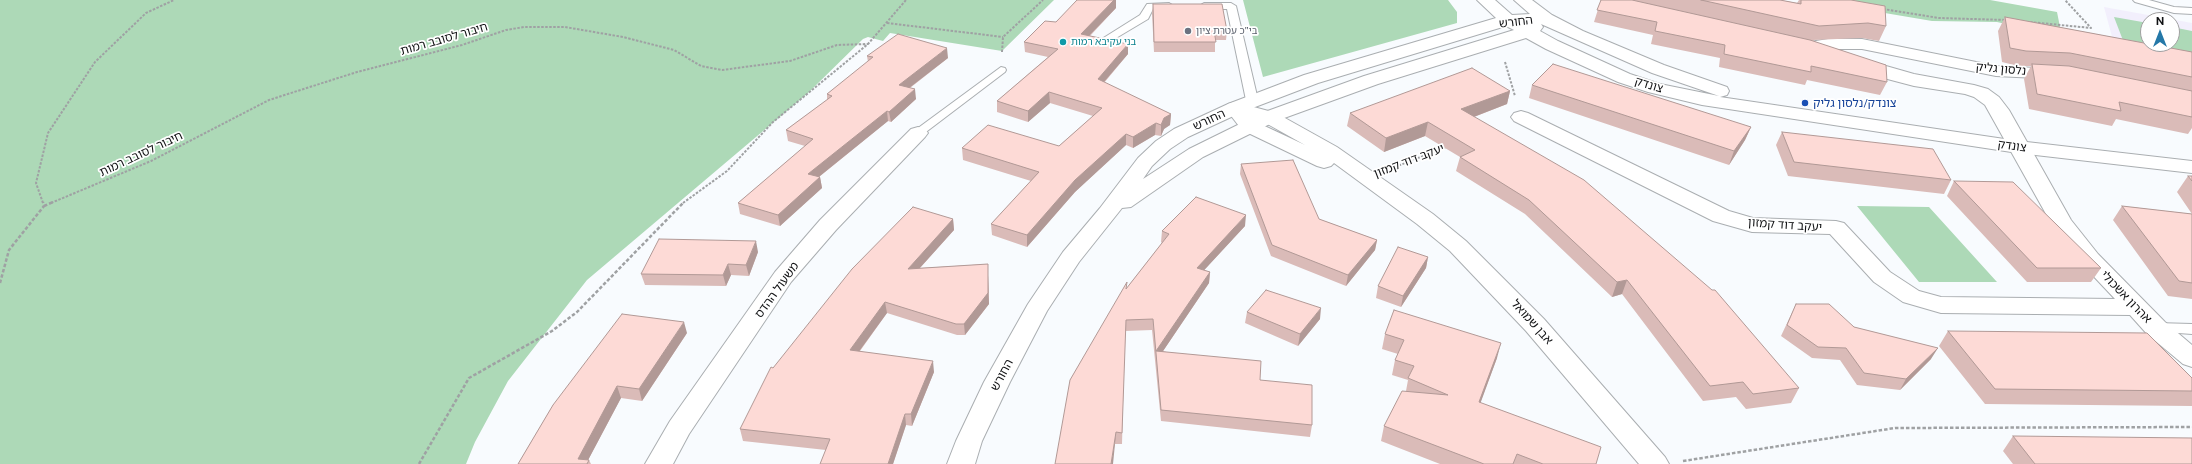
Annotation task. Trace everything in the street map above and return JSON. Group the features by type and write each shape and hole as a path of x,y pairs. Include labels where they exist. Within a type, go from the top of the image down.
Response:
{"street":[{"name":"צונדק","path":"1485,0 1508,20 1526,32 1605,69 1655,88 1702,99 1758,109 1832,118 2018,147 2192,167"},
{"name":"צונדק","path":"1522,0 1546,19 1577,35 1658,69 1762,102 1832,118"},
{"name":"החורש","path":"961,464 969,441 997,382 1036,310 1071,257 1108,213 1145,162 1163,146 1181,133 1243,104 1311,79 1508,20 1546,19"},
{"name":"החורש","path":"1108,213 1175,166 1249,126 1269,117 1371,80 1526,32 1546,19"},
{"name":"נלסון גליק","path":"2018,147 1999,110 1981,93 1967,88 1882,72 1803,45 1862,44 1996,71 2055,74 2077,77"},
{"name":"אבן שמואל","path":"1243,104 1330,151 1368,177 1458,246 1501,288 1655,464"},
{"name":"אבן שמואל","path":"1243,104 1249,126 1393,196"},
{"name":"יעקב דוד קמזון","path":"1521,117 1721,216 1752,225 1836,228 1882,277 1911,297 1941,305 2136,307"},
{"name":"משעול ההדס","path":"659,464 679,428 783,277 828,225 918,133"},
{"name":"אהרון אשכולי","path":"2018,147 2062,223 2090,258 2156,328 2192,358"}],"lane":[{"path":"2138,0 2168,8 2192,11"},
{"path":"1102,42 1144,17 1150,6 1179,6"},
{"path":"1194,6 1231,6 1243,104"},
{"path":"918,133 1001,70"},
{"path":"2156,328 2192,329"}],"path":[{"path":"0,283 9,250 44,206 36,183 48,133 95,62 146,13 174,0"},
{"path":"419,464 469,378 552,331 577,312 689,197 727,171 773,122 868,44 906,0"},
{"path":"1001,70 1003,37 1043,0"},
{"path":"2022,21 2091,28 2066,0"},
{"path":"1882,8 1939,18 2015,20"},
{"path":"887,23 1003,37"},
{"name":"חיבור לסובב רמות","path":"44,206 151,161 269,100 357,72 462,45 506,30 565,27 623,37 674,50 701,66 722,70 790,61 837,45 868,44"},
{"path":"1499,41 1521,117"},
{"name":"יעקב דוד קמזון","path":"1368,177 1448,146"},
{"path":"1680,462 1895,428 2192,427"}],"shaded area":[{"path":"2104,7 2140,14 2140,52 2180,52 2180,21 2192,23 2192,63 2115,48"}],"green space":[{"path":"0,0 1054,0 1002,51 890,33 883,41 868,37 863,39 808,93 587,280 508,381 475,442 466,464 0,464"},
{"path":"1243,0 1448,0 1457,12 1457,23 1263,77"},
{"path":"1808,0 1990,0 2057,12 2062,37 1997,22 1932,21"},
{"path":"2114,17 2140,22 2140,46 2124,43"},
{"path":"2180,29 2192,31 2192,56 2171,52 2180,52"},
{"path":"1857,206 1929,207 1997,282 1919,282"}],"building":[{"path":"1077,0 1114,0 1081,34 1128,44 1098,79 1171,114 1164,118 1161,125 1156,123 1133,137 1126,134 1075,180 1027,235 991,224 1039,172 962,148 988,125 1059,146 1102,108 1049,92 1028,111 997,101 1058,49 1024,42 1045,21 1056,22"},
{"path":"1601,0 1632,0 1810,40 1886,65 1887,82 1811,66 1811,72 1724,54 1725,45 1655,31 1657,22 1597,10"},
{"path":"1701,0 1780,0 1801,4 1801,0 1851,0 1885,6 1886,26 1868,23 1819,26"},
{"name":"בי\"כ עטרת ציון","path":"1153,4 1222,4 1227,31 1214,31 1216,42 1154,42"},
{"path":"2005,17 2140,42 2140,52 2180,52 2180,50 2192,52 2192,77 2070,53 2026,51 2010,48"},
{"path":"898,34 947,48 899,85 915,89 889,112 887,111 808,174 820,177 778,215 738,203 813,139 786,130 832,96 827,94 873,57 867,56"},
{"path":"1553,64 1751,127 1734,151 1532,85"},
{"path":"2032,64 2069,66 2192,91 2192,117 2119,102 2121,111 2037,94"},
{"path":"1472,68 1510,91 1461,109 1584,180 1712,290 1715,290 1799,388 1753,394 1743,382 1710,386 1627,280 1617,282 1529,200 1460,157 1475,150 1428,122 1386,138 1350,113"},
{"path":"1782,132 1933,149 1951,180 1794,162"},
{"path":"1293,160 1319,219 1377,240 1348,275 1272,245 1241,164"},
{"path":"1954,181 2013,182 2101,268 2037,268"},
{"path":"1196,197 1246,215 1197,268 1210,272 1156,351 1261,361 1260,380 1312,385 1312,425 1161,410 1153,319 1126,320 1122,433 1116,432 1111,464 1055,464 1070,380 1127,282 1126,289 1169,234 1162,231"},
{"path":"2122,206 2192,214 2192,283 2179,281"},
{"path":"913,207 953,219 908,269 988,264 988,293 964,324 956,324 885,302 850,350 933,361 911,414 905,414 888,464 820,464 830,439 740,429 771,367 773,368 852,269"},
{"path":"659,239 756,241 746,265 728,264 723,275 641,274"},
{"path":"1398,247 1428,257 1403,296 1378,286"},
{"path":"1266,290 1321,308 1300,334 1247,312"},
{"path":"1796,304 1829,304 1854,327 1938,348 1906,379 1864,373 1846,348 1818,347 1787,325"},
{"path":"1394,310 1501,343 1479,402 1601,447 1596,464 1543,464 1517,454 1513,464 1484,464 1384,426 1402,391 1448,395 1408,378 1414,366 1395,360 1404,340 1385,334"},
{"path":"622,314 684,322 639,389 617,386 578,459 589,460 587,464 518,464 553,405"},
{"path":"1948,331 2147,333 2192,378 2192,391 1995,389"},
{"path":"2013,436 2192,438 2192,464 2035,464"}],"place":[{"name":"בי\"כ עטרת ציון","path":"1188,31"},
{"name":"בני עקיבא רמות","path":"1063,42"},
{"name":"צונדק/נלסון גליק","path":"1805,103"}]}
